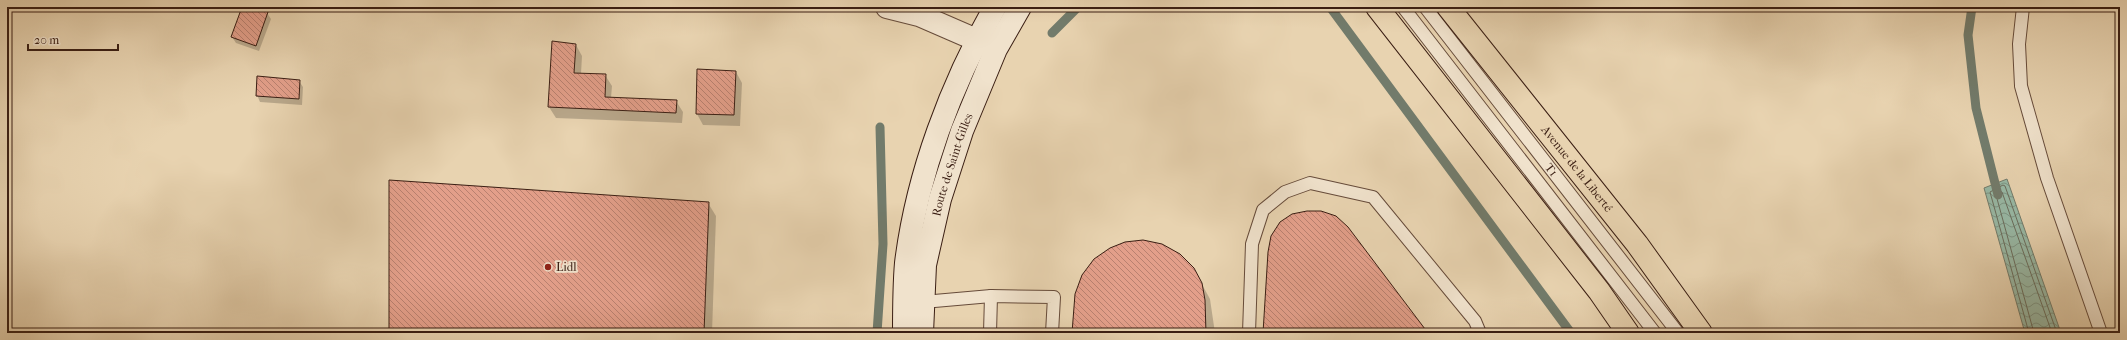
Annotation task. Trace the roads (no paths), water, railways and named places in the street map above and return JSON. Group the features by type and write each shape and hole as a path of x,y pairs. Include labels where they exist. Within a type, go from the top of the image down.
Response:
{"main road":[{"path":"887,7 919,15 996,49"},
{"name":"Route de Saint-Gilles","path":"904,333 906,264 918,201 936,138 976,39 995,7"},
{"name":"Route de Saint-Gilles","path":"922,333 925,265 940,199 962,131 996,49 1020,7"},
{"path":"1376,7 1599,291 1628,333"},
{"name":"Avenue de la Liberté","path":"1448,7 1637,244 1701,333"}],"lane":[{"name":"T1","path":"1403,7 1655,333"},
{"name":"T1","path":"1424,7 1678,333"},
{"path":"2023,7 2019,44 2021,86 2047,178 2101,333"},
{"path":"1249,333 1252,244 1264,210 1285,192 1310,183 1373,197 1475,321 1480,333"},
{"path":"923,302 991,296 1054,297 1052,333"},
{"path":"990,333 991,296"}],"water":[{"path":"2007,179 2061,333 2025,333 1984,188"}],"waterway":[{"path":"1052,33 1078,7"},
{"path":"1330,7 1571,333"},
{"path":"1972,7 1968,35 1976,108 1998,195"},
{"path":"877,333 883,244 880,127"}],"place":[{"name":"Lidl","path":"548,267"}]}
